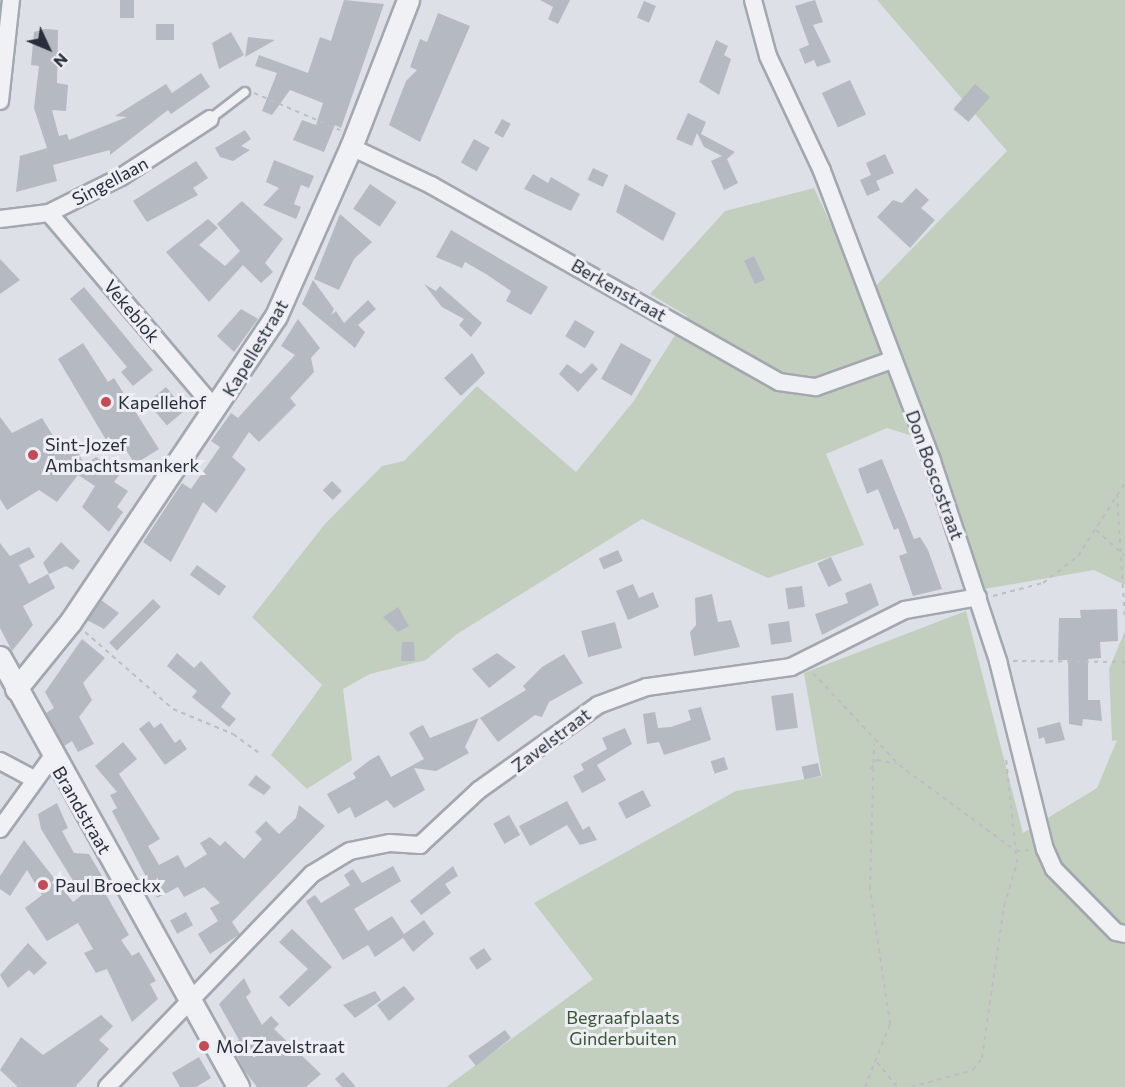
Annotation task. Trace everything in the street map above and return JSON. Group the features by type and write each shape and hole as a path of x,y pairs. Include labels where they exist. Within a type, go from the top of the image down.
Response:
{"street":[{"path":"0,101 11,0"},
{"name":"Kapellestraat","path":"16,689 71,621 216,410 276,316 354,140 408,0"},
{"name":"Don Boscostraat","path":"753,0 768,56 822,171 978,597 998,661 1045,849 1054,869 1116,932 1125,934"},
{"name":"Singellaan","path":"0,219 48,213 121,177 210,118"},
{"name":"Berkenstraat","path":"354,140 779,382 816,387 892,360"},
{"name":"Vekeblok","path":"48,213 216,410"},
{"name":"Zavelstraat","path":"107,1087 189,998 328,862 390,843 420,845 479,790 598,705 647,687 804,663 905,610 978,597"},
{"name":"Brandstraat","path":"0,657 52,757 238,1087"},
{"path":"0,829 32,778 52,757"},
{"path":"0,761 32,778"}],"lane":[{"path":"210,118 245,92"}],"path":[{"path":"245,92 354,140"},
{"path":"978,597 1014,594 1043,583 1078,556 1125,483"},
{"path":"1117,494 1125,620"},
{"path":"1096,530 1125,556"},
{"path":"71,621 173,709 233,734 262,755"},
{"path":"998,661 1125,662"},
{"path":"804,663 874,744 1016,851"},
{"path":"865,1087 877,1062 890,1024 870,889 870,770 874,744"},
{"path":"910,1087 973,1070 982,1058 1016,851 1013,793 1004,750"},
{"path":"870,770 877,760 899,765"},
{"path":"877,1062 897,1087"}],"green space":[{"path":"877,0 1125,0 1125,585 1094,570 984,589 930,435 916,437 887,428 826,454 864,545 768,578 642,519 457,634 426,660 370,674 343,689 352,760 307,789 271,755 322,685 252,617 324,525 382,466 404,461 477,386 576,472 633,402 687,316 650,294 725,211 814,188 865,297 1007,151"},
{"name":"Begraafplaats Ginderbuiten","path":"966,611 1023,833 1097,788 1117,740 1112,741 1109,669 1125,631 1125,1087 446,1087 593,979 534,903 736,791 822,776 804,673"}],"building":[{"path":"120,0 134,0 134,18 120,18"},
{"path":"344,0 384,4 341,128 335,125 324,152 293,140 302,120 316,125 323,103 290,90 272,115 262,111 277,73 255,66 259,55 308,73 320,37 331,41"},
{"path":"540,0 570,0 558,24 548,19 553,7"},
{"path":"815,0 823,22 813,25 831,62 817,67 814,60 805,64 799,49 809,45 795,6"},
{"path":"644,1 656,6 649,23 637,18"},
{"path":"438,13 470,26 420,142 389,125 406,81 417,70 410,67 420,39 427,42"},
{"path":"156,24 174,24 174,40 156,40"},
{"path":"45,29 58,30 57,83 68,85 66,111 52,110 59,136 67,134 69,140 127,117 115,116 166,84 172,93 201,73 210,87 171,114 168,110 110,155 110,150 53,165 57,181 16,192 20,156 47,148 34,108 39,66 31,65 34,32"},
{"path":"231,32 244,55 219,69 212,43"},
{"path":"248,37 275,40 245,57"},
{"path":"716,40 728,46 724,55 731,59 719,95 699,82"},
{"path":"850,80 866,114 838,128 822,93"},
{"path":"975,84 990,97 968,122 953,109"},
{"path":"688,113 706,122 701,134 735,152 727,159 738,183 724,190 711,161 722,156 704,147 697,133 692,146 676,139"},
{"path":"502,119 511,124 503,138 494,133"},
{"path":"245,130 251,139 241,146 250,150 233,161 220,157 215,148"},
{"path":"474,139 490,148 477,171 461,163"},
{"path":"885,154 894,173 876,181 880,190 867,196 860,180 871,175 866,163"},
{"path":"274,160 314,176 309,188 301,185 294,204 301,207 296,219 263,205 279,188 266,182"},
{"path":"196,161 208,178 193,188 198,195 147,222 133,201"},
{"path":"593,168 608,175 603,187 588,180"},
{"path":"533,174 548,183 551,177 580,194 571,211 524,189"},
{"path":"370,184 397,202 380,227 353,209"},
{"path":"625,184 676,213 663,241 616,212"},
{"path":"916,188 929,200 921,208 935,220 910,248 877,217 893,200 902,203"},
{"path":"242,201 283,239 265,263 273,272 261,283 243,265 209,302 166,252 208,219 218,228 199,245 225,266 240,251 217,224"},
{"path":"340,214 372,242 354,259 339,290 314,279"},
{"path":"451,230 548,287 531,315 506,301 511,291 486,274 465,262 462,268 436,257"},
{"path":"754,256 765,280 755,284 744,261"},
{"path":"0,259 20,280 0,294"},
{"path":"313,280 334,309 331,315 336,311 344,323 368,300 376,309 358,325 365,332 355,348 302,304"},
{"path":"424,284 436,291 440,286 482,323 471,337 459,325 464,319 442,307"},
{"path":"84,287 153,370 133,386 121,372 127,367 70,299"},
{"path":"241,309 258,319 234,352 217,336"},
{"path":"298,319 320,348 311,358 314,372 290,398 296,405 259,442 249,432 232,457 246,469 216,513 203,502 171,562 143,542 182,483 191,489 220,447 211,441 231,413 238,418 295,355 281,346"},
{"path":"575,320 595,332 585,348 565,336"},
{"name":"Kapellehof","path":"83,343 108,382 114,378 159,449 135,464 122,444 112,450 58,359"},
{"path":"621,343 652,360 632,396 601,379"},
{"path":"472,353 485,373 461,396 444,378"},
{"path":"592,363 598,369 578,392 559,374 567,364 581,374"},
{"path":"166,387 185,410 167,425 148,402"},
{"path":"0,417 12,433 42,418 65,455 76,449 85,465 96,457 120,474 114,482 128,491 117,507 123,512 109,532 82,507 95,486 78,475 57,502 39,490 7,510 0,499"},
{"path":"882,459 914,539 920,537 928,550 942,589 913,596 899,556 907,553 898,528 894,530 878,489 867,494 858,469"},
{"path":"332,481 342,491 333,500 323,490"},
{"path":"61,542 80,561 73,570 66,566 49,574 43,563"},
{"path":"0,543 10,556 29,547 35,557 19,565 29,584 48,574 55,588 23,606 33,625 12,651 0,628"},
{"path":"618,550 623,561 604,570 599,559"},
{"path":"831,557 842,581 828,587 817,563"},
{"path":"197,565 226,586 219,596 190,575"},
{"path":"871,583 879,605 822,635 815,614 848,603 845,593"},
{"path":"633,584 639,598 653,592 659,607 628,620 616,591"},
{"path":"802,586 805,607 788,609 785,588"},
{"path":"712,594 718,622 731,620 740,647 694,656 690,632 696,625 695,598"},
{"path":"153,599 161,607 117,651 109,643"},
{"path":"101,600 119,613 104,629 87,620"},
{"path":"398,607 409,626 398,632 383,617"},
{"path":"1117,609 1118,641 1100,642 1101,658 1088,659 1088,700 1100,700 1102,721 1083,719 1082,726 1069,724 1068,660 1058,660 1059,618 1081,618 1080,610"},
{"path":"789,621 792,642 771,645 768,624"},
{"path":"615,622 622,648 588,657 581,631"},
{"path":"82,639 105,658 83,683 92,700 79,717 94,744 78,752 72,741 64,746 46,713 54,708 45,692"},
{"path":"402,642 414,642 415,661 401,661"},
{"path":"177,653 194,668 201,661 231,693 221,707 236,719 229,727 192,697 197,691 167,666"},
{"path":"497,653 516,667 489,688 472,669"},
{"path":"564,654 583,683 549,702 542,717 535,715 498,742 480,718 526,690 523,686 542,667"},
{"path":"793,693 798,728 776,731 771,696"},
{"path":"701,707 711,740 664,755 659,742 647,744 643,714 655,712 658,728 671,727 691,720 688,710"},
{"path":"479,718 465,747 469,753 436,771 414,768 425,790 394,808 387,800 355,818 350,807 338,814 327,794 356,778 353,773 370,760 379,755 391,777 424,759 409,733 423,725 430,738"},
{"path":"149,721 154,728 161,723 175,743 180,739 187,749 165,765 139,729"},
{"path":"1060,722 1065,740 1046,744 1044,737 1039,739 1037,728"},
{"path":"625,728 632,744 597,765 606,780 582,793 573,776 584,770 581,764 607,749 602,738"},
{"path":"123,742 137,759 119,774 160,839 148,846 159,865 178,855 185,868 207,854 200,843 210,837 220,846 225,841 244,859 262,839 255,832 266,821 279,834 296,818 299,805 325,826 232,922 240,934 210,954 198,934 218,921 210,908 220,903 204,887 184,897 178,887 157,898 112,811 117,808 110,795 117,792 95,766"},
{"path":"724,757 728,769 715,774 711,761"},
{"path":"818,763 821,776 804,779 801,767"},
{"path":"256,775 271,787 264,795 248,785"},
{"path":"643,790 651,806 626,819 618,803"},
{"path":"567,801 583,830 589,826 597,840 580,845 567,825 530,846 519,826"},
{"path":"57,803 68,828 62,831 74,853 89,854 102,876 97,879 129,935 121,940 132,956 139,952 156,981 150,984 158,999 132,1022 107,969 96,973 84,953 93,949 78,923 47,941 25,908 42,895 27,870 10,896 0,889 0,876 24,840 73,902 82,895 41,829 38,814"},
{"path":"509,815 520,835 504,844 493,824"},
{"path":"393,866 401,881 354,909 368,931 392,916 404,934 424,920 434,934 413,952 403,938 375,957 368,945 343,960 306,901 315,895 321,903 350,885 344,875 353,869 362,883"},
{"path":"453,866 458,876 445,884 451,893 421,915 410,901"},
{"path":"186,912 193,925 177,934 170,920"},
{"path":"292,929 332,967 289,1007 279,997 308,969 279,942"},
{"path":"28,943 47,963 34,975 29,970 8,988 0,975"},
{"path":"484,948 492,960 477,970 469,958"},
{"path":"244,978 251,992 246,997 262,1025 271,1016 279,1024 274,1029 321,1074 306,1087 257,1087 244,1070 231,1044 239,1040 219,1004"},
{"path":"404,986 415,999 389,1021 377,1005"},
{"path":"375,991 381,1000 355,1018 343,1005"},
{"path":"101,1015 113,1026 99,1040 109,1049 75,1087 18,1087 0,1070 21,1037 43,1055"},
{"path":"505,1030 511,1038 476,1066 468,1056"},
{"path":"199,1057 211,1078 196,1087 180,1087 172,1073"},
{"path":"343,1072 356,1087 342,1087 335,1079"}],"place":[{"name":"Kapellehof","path":"106,402"},
{"name":"Sint-Jozef Ambachtsmankerk","path":"33,455"},
{"name":"Paul Broeckx","path":"43,885"},
{"name":"Mol Zavelstraat","path":"204,1046"}]}
